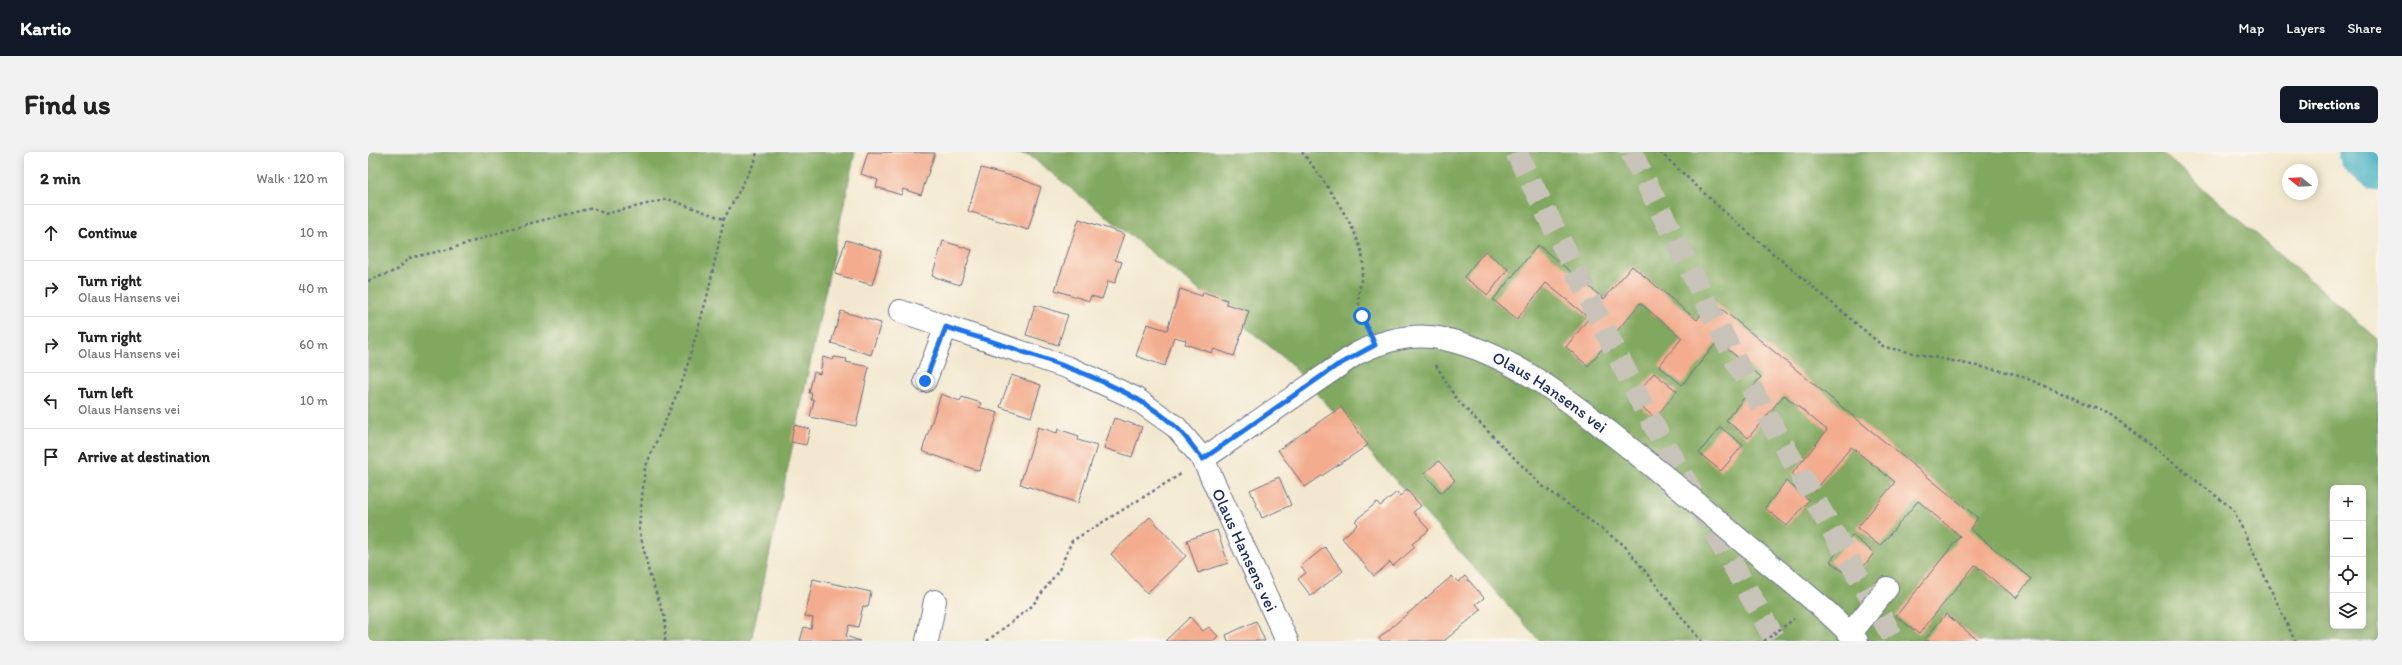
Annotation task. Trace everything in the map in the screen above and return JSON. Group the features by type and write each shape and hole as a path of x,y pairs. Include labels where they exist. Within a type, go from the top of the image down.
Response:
{"street":[{"name":"Olaus Hansens vei","path":"900,311 1070,368 1135,398 1176,427 1203,459 1288,641"},
{"path":"925,381 946,327"},
{"name":"Olaus Hansens vei","path":"1203,459 1336,366 1375,345 1398,338 1422,336 1444,339 1466,346 1510,364 1574,404 1650,464 1854,638"},
{"path":"1854,638 1887,588"},
{"path":"927,641 935,601"}],"path":[{"path":"665,641 665,618 649,573 639,528 645,468 684,377 707,297 724,219 755,162 757,152"},
{"path":"1302,152 1326,183 1355,236 1363,263 1357,294 1362,316 1375,345"},
{"path":"1660,152 1730,217 1884,347 2016,374 2107,412 2232,509 2295,641"},
{"path":"368,281 397,270 409,258 450,249 523,225 593,208 605,214 668,199 724,219"},
{"path":"1422,336 1438,369 1457,400 1541,486 1624,545 1701,641"},
{"path":"987,641 1032,606 1059,570 1072,541 1203,459"},
{"path":"1764,641 1786,626 1811,600"}],"green space":[{"path":"368,152 855,152 751,641 368,641"},
{"path":"1008,152 2161,152 2378,339 2378,641 1540,641 1288,361 1029,155"}],"building":[{"path":"868,152 935,153 921,195 903,189 901,195 876,187 878,180 861,174"},
{"path":"981,168 1019,178 1041,187 1028,230 968,211"},
{"path":"1079,219 1124,234 1115,260 1122,262 1115,283 1108,281 1102,299 1091,296 1089,301 1055,290"},
{"path":"846,240 882,251 872,285 835,274"},
{"path":"943,241 972,250 960,285 932,276"},
{"path":"1538,245 1604,299 1632,266 1697,320 1712,301 1978,518 1970,529 2031,579 2016,598 1975,565 1919,634 1896,616 1960,536 1918,501 1880,546 1857,528 1895,482 1851,447 1814,492 1792,474 1827,430 1784,395 1748,438 1726,420 1761,377 1718,341 1682,385 1659,366 1682,338 1640,303 1588,366 1566,347 1589,318 1546,283 1517,319 1493,300"},
{"path":"1485,251 1508,269 1488,295 1464,277"},
{"path":"1180,289 1202,296 1203,292 1227,300 1226,304 1249,311 1234,356 1214,349 1212,353 1185,344 1186,340 1174,337 1165,366 1136,356 1147,324 1167,330"},
{"path":"1035,305 1068,315 1058,345 1026,335"},
{"path":"841,311 881,323 871,355 831,343"},
{"path":"823,357 833,360 834,357 847,359 846,362 869,367 856,426 810,417 814,400 811,400 812,393 809,393 814,372 820,374"},
{"path":"1654,373 1677,391 1655,418 1632,399"},
{"path":"1011,375 1041,385 1031,417 1000,407"},
{"path":"941,394 960,401 962,397 981,403 979,407 998,413 979,471 922,451"},
{"path":"1341,407 1368,445 1305,487 1278,450"},
{"path":"1114,418 1142,427 1132,457 1104,448"},
{"path":"794,425 810,429 806,445 791,442"},
{"path":"1038,427 1057,433 1058,429 1079,436 1078,440 1097,446 1078,503 1020,484"},
{"path":"1720,427 1743,445 1721,471 1699,453"},
{"path":"1439,461 1455,480 1441,493 1424,473"},
{"path":"1279,477 1291,505 1262,518 1250,490"},
{"path":"1786,481 1809,500 1787,526 1765,508"},
{"path":"1407,490 1421,506 1413,512 1429,530 1412,544 1415,547 1393,566 1390,562 1374,576 1342,538 1358,524 1355,521 1377,502 1380,506 1397,492 1400,496"},
{"path":"1150,517 1186,556 1147,593 1111,554"},
{"path":"1217,530 1228,563 1198,573 1187,540"},
{"path":"1852,535 1874,553 1853,580 1830,561"},
{"path":"1325,547 1343,571 1311,596 1298,579 1306,573 1301,566"},
{"path":"1452,576 1458,582 1465,576 1484,598 1476,604 1481,610 1444,641 1381,641 1379,638"},
{"path":"813,579 871,592 868,607 863,606 858,627 849,625 846,636 860,641 800,641 804,627 811,629 813,618 805,616"},
{"path":"1946,614 1979,641 1924,640"},
{"path":"1190,617 1203,631 1209,627 1218,636 1213,641 1165,641"},
{"path":"1256,621 1265,641 1228,641 1226,635"}],"waterway":[{"path":"2367,152 2378,162"}],"tunnel":[{"path":"1516,152 1645,410 1776,641"},
{"path":"1631,152 1737,363 1895,641"}],"route":[{"path":"925,381 946,327 1070,368 1135,398 1176,427 1203,459 1336,366 1375,345 1362,316"}]}
